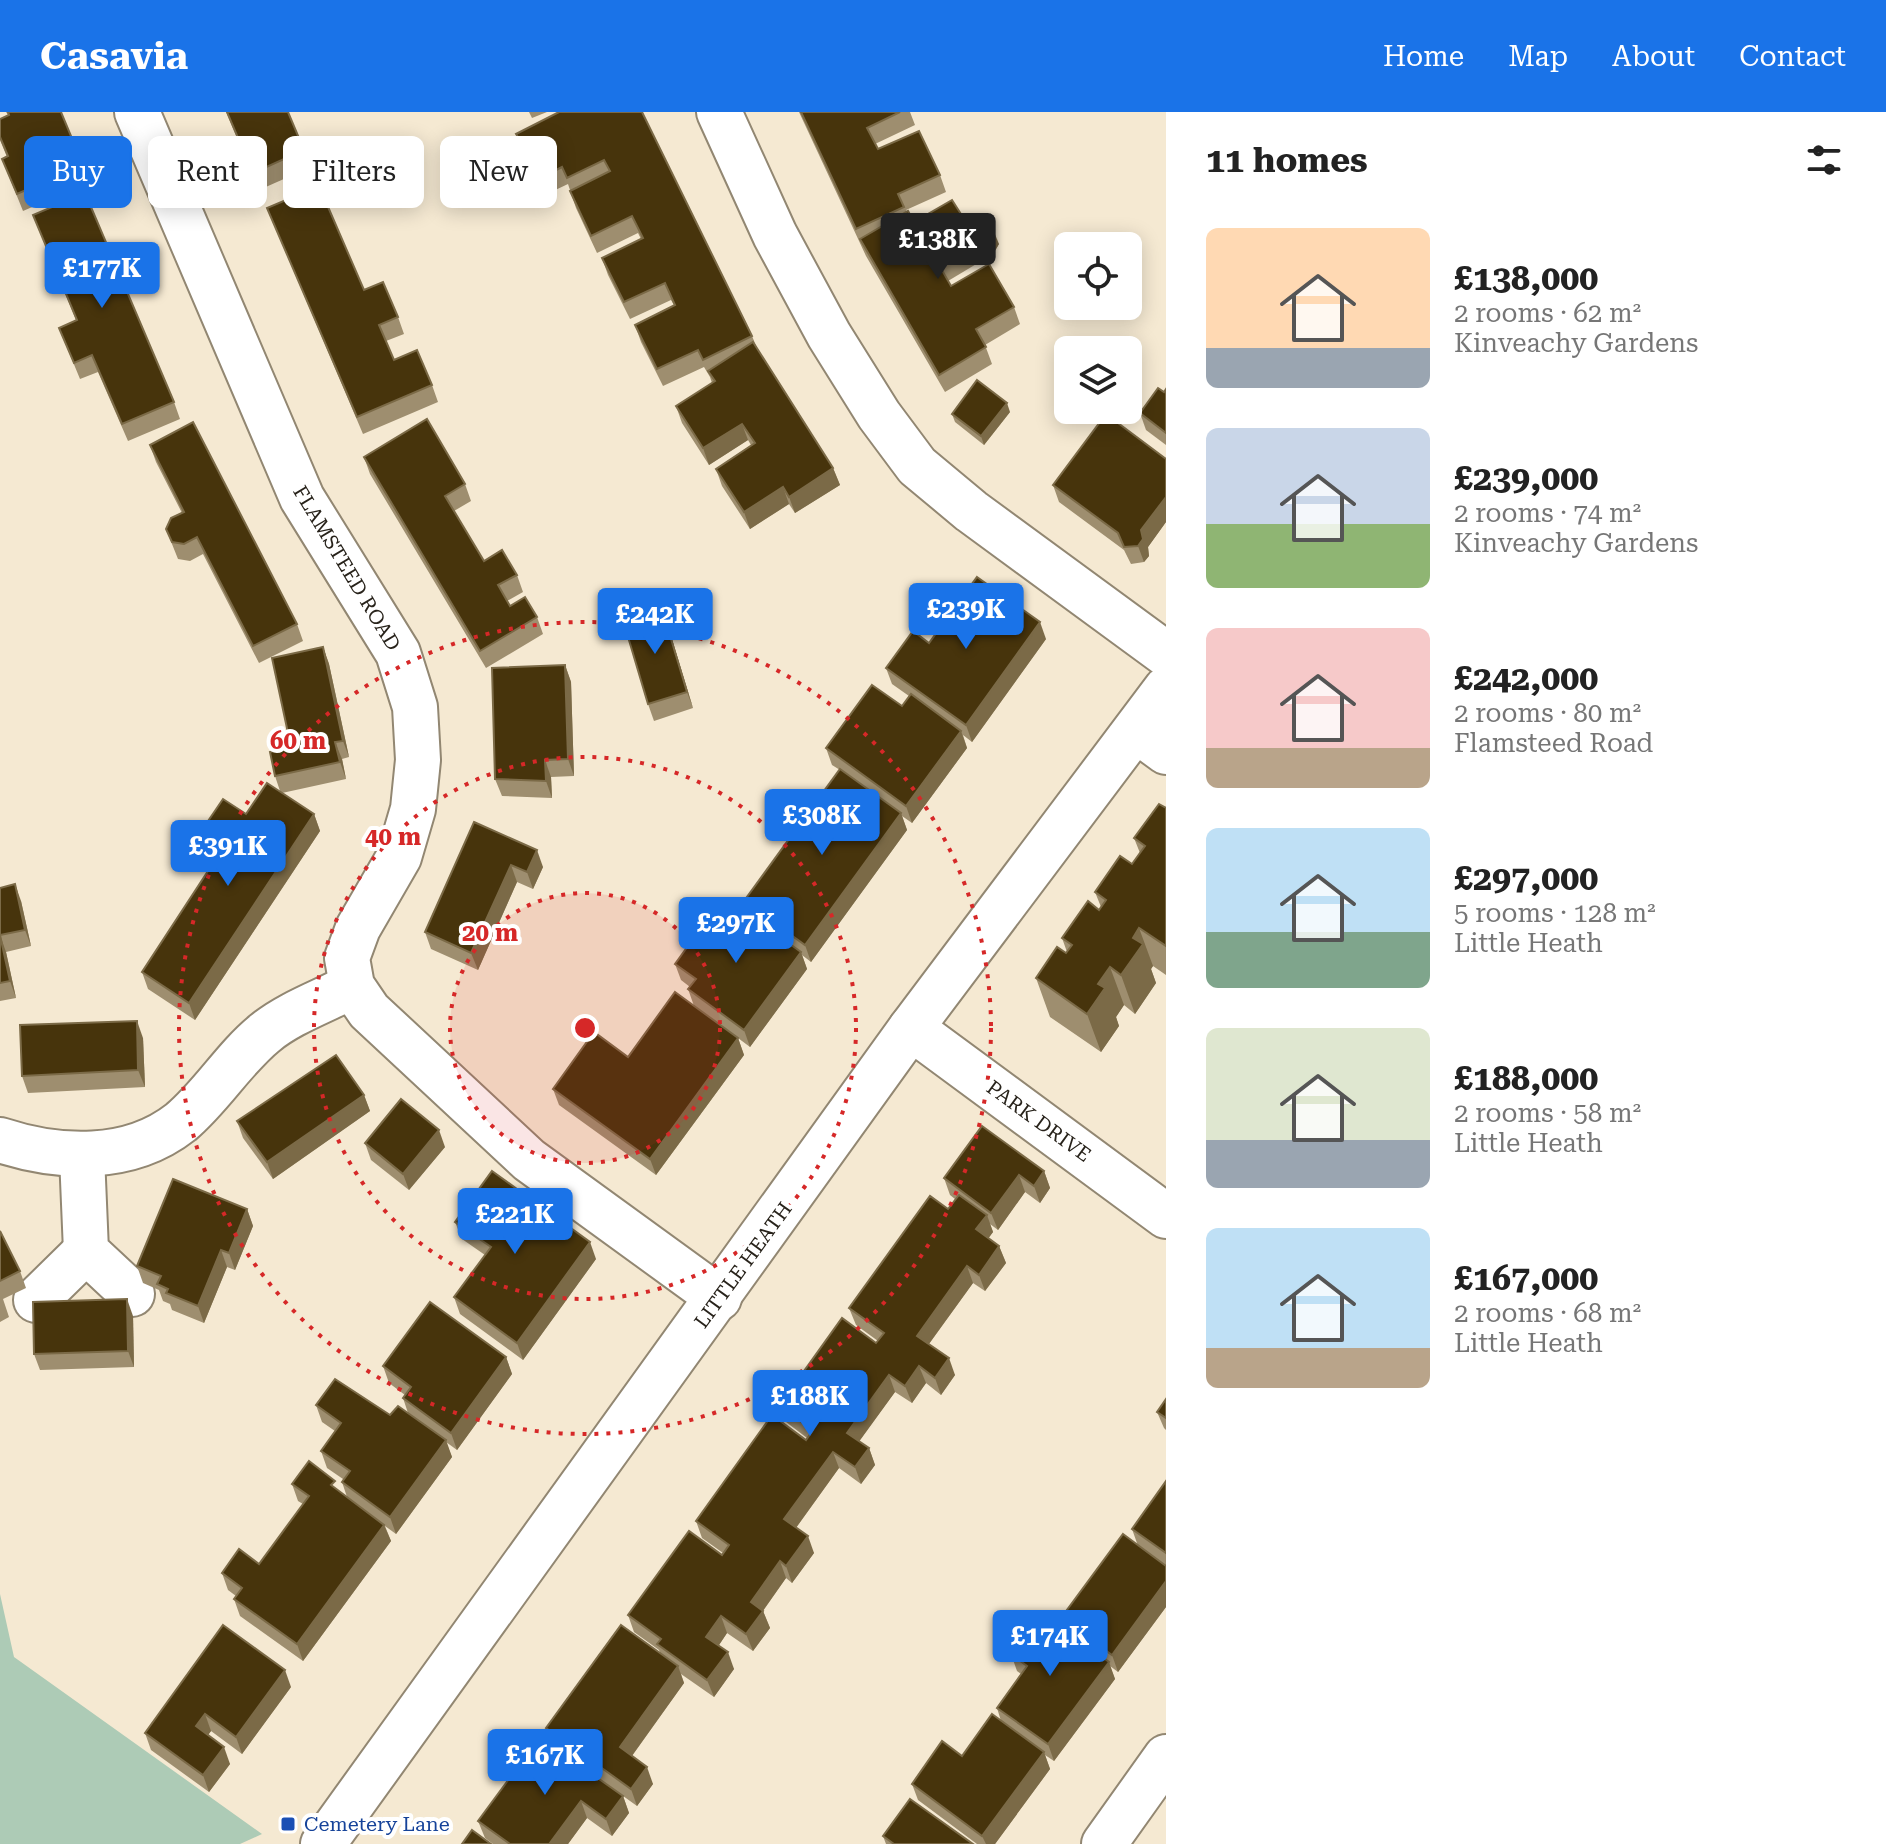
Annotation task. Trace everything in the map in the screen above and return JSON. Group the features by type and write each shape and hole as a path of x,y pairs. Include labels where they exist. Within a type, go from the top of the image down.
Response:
{"street":[{"name":"FLAMSTEED ROAD","path":"137,112 302,498 398,653 415,707 418,760 413,809 399,857 358,928 347,958 352,986"},
{"path":"719,112 775,235 829,335 879,415 917,466 971,511 1166,654"},
{"name":"LITTLE HEATH","path":"323,1844 911,1028 1151,741 1166,689"},
{"path":"0,1140 36,1152 82,1156 135,1146 180,1123 266,1032 352,986 369,1011 529,1160 719,1298"},
{"name":"PARK DRIVE","path":"911,1028 1166,1216"},
{"path":"82,1156 86,1251 132,1294"},
{"path":"36,1300 86,1251"},
{"path":"1104,1844 1166,1757"}],"green space":[{"path":"0,1594 14,1657 262,1834 240,1844 0,1844"}],"building":[{"path":"8,112 61,112 71,136 24,136 24,191 17,194 2,159 8,156 0,137 0,119 9,115"},
{"path":"227,112 288,112 298,136 283,136 283,159 267,167 267,136 237,136"},
{"path":"559,112 642,112 752,336 703,360 698,350 657,369 635,325 675,305 665,283 624,302 602,258 643,238 632,216 591,236 570,191 610,171 604,160 567,178 562,167 557,170 557,136 516,134"},
{"path":"801,112 900,112 867,128 878,149 919,131 940,175 898,194 904,207 856,229"},
{"path":"952,200 966,222 975,217 987,217 992,227 987,238 939,265 951,286 989,264 1014,307 976,329 986,347 939,375 860,239 908,211 914,222"},
{"path":"283,201 283,208 329,208 364,290 383,282 398,317 379,325 394,360 417,350 432,385 357,417 267,208"},
{"path":"50,208 91,208 174,402 122,424 92,355 74,363 59,328 77,320 33,215"},
{"path":"753,342 833,468 789,497 783,487 744,512 716,469 755,443 742,424 703,448 676,406 715,381 708,371"},
{"path":"977,380 1007,403 981,436 952,414"},
{"path":"1158,388 1164,392 1166,389 1166,433 1142,415"},
{"path":"427,419 465,484 445,496 484,561 502,550 517,575 498,585 510,606 525,597 537,617 480,651 364,457"},
{"path":"193,422 297,624 253,646 197,537 184,544 172,542 166,529 171,518 184,512 150,445"},
{"path":"1099,424 1119,424 1166,459 1166,497 1141,530 1143,539 1138,546 1124,547 1118,533 1053,485"},
{"path":"977,577 1040,622 966,725 886,668 913,631 929,643"},
{"path":"662,609 687,692 648,704 623,620"},
{"path":"323,647 343,741 335,742 340,762 275,776 270,752 291,747 272,658"},
{"path":"565,665 568,759 545,760 546,781 495,779 492,668"},
{"path":"872,685 902,706 911,694 961,731 906,806 826,748"},
{"path":"840,769 901,813 805,945 744,901"},
{"path":"267,783 314,814 189,1003 142,972 225,845 202,830 223,799 246,814"},
{"path":"1159,804 1166,808 1166,946 1139,928 1133,938 1143,944 1121,975 1110,967 1098,984 1105,988 1087,1014 1036,978 1057,947 1066,953 1072,945 1062,938 1088,901 1099,910 1106,900 1095,892 1120,856 1132,864 1145,846 1134,838"},
{"path":"474,822 537,850 527,872 511,865 471,953 425,932"},
{"path":"15,884 25,930 0,935 0,888"},
{"path":"714,910 735,925 745,912 801,952 744,1030 688,989 696,979 675,964"},
{"path":"0,935 10,981 0,983"},
{"path":"675,992 738,1038 650,1159 553,1089 594,1032 628,1057"},
{"path":"137,1021 138,1070 22,1076 20,1025"},
{"path":"336,1055 364,1095 267,1162 237,1121"},
{"path":"401,1099 439,1130 403,1174 365,1143"},
{"path":"982,1126 1044,1171 1034,1186 1019,1175 991,1213 944,1178"},
{"path":"492,1171 590,1242 517,1343 454,1297 491,1247 455,1222"},
{"path":"173,1179 247,1209 229,1253 221,1250 198,1306 166,1293 168,1289 157,1284 161,1276 137,1266"},
{"path":"959,1195 987,1215 976,1229 999,1246 979,1275 967,1266 917,1336 949,1358 935,1378 919,1366 905,1386 889,1375 847,1433 869,1448 855,1467 833,1452 784,1519 808,1536 786,1566 780,1561 751,1602 763,1611 746,1634 721,1616 706,1637 728,1652 707,1680 657,1644 661,1639 628,1615 689,1531 722,1555 729,1545 696,1521 772,1415 806,1440 813,1430 779,1406 842,1318 876,1343 884,1333 849,1308 930,1196 948,1209"},
{"path":"0,1231 20,1271 0,1281"},
{"path":"127,1299 128,1351 34,1354 33,1302"},
{"path":"430,1302 506,1357 451,1433 403,1398 411,1387 383,1366"},
{"path":"335,1379 390,1415 398,1406 446,1440 390,1517 342,1482 350,1471 321,1451 341,1423 316,1405"},
{"path":"1166,1399 1166,1418 1157,1412"},
{"path":"309,1461 335,1481 331,1485 384,1525 297,1644 234,1599 242,1588 222,1573 239,1549 259,1564 309,1496 292,1484"},
{"path":"1166,1481 1166,1553 1132,1529"},
{"path":"1123,1534 1166,1566 1166,1581 1112,1655 1061,1618"},
{"path":"1041,1612 1109,1662 1048,1744 997,1708 1027,1666 1011,1654"},
{"path":"223,1625 285,1670 236,1737 205,1714 196,1726 224,1747 203,1775 145,1733"},
{"path":"621,1625 678,1666 620,1747 647,1767 631,1789 546,1728"},
{"path":"992,1714 1044,1752 982,1836 912,1784 942,1741 962,1756"},
{"path":"540,1737 623,1796 606,1819 581,1801 551,1844 510,1844 478,1821"},
{"path":"910,1799 973,1844 894,1844 883,1836"},
{"path":"472,1830 491,1844 462,1844"}],"place":[{"name":"Cemetery Lane","path":"288,1824"}]}
